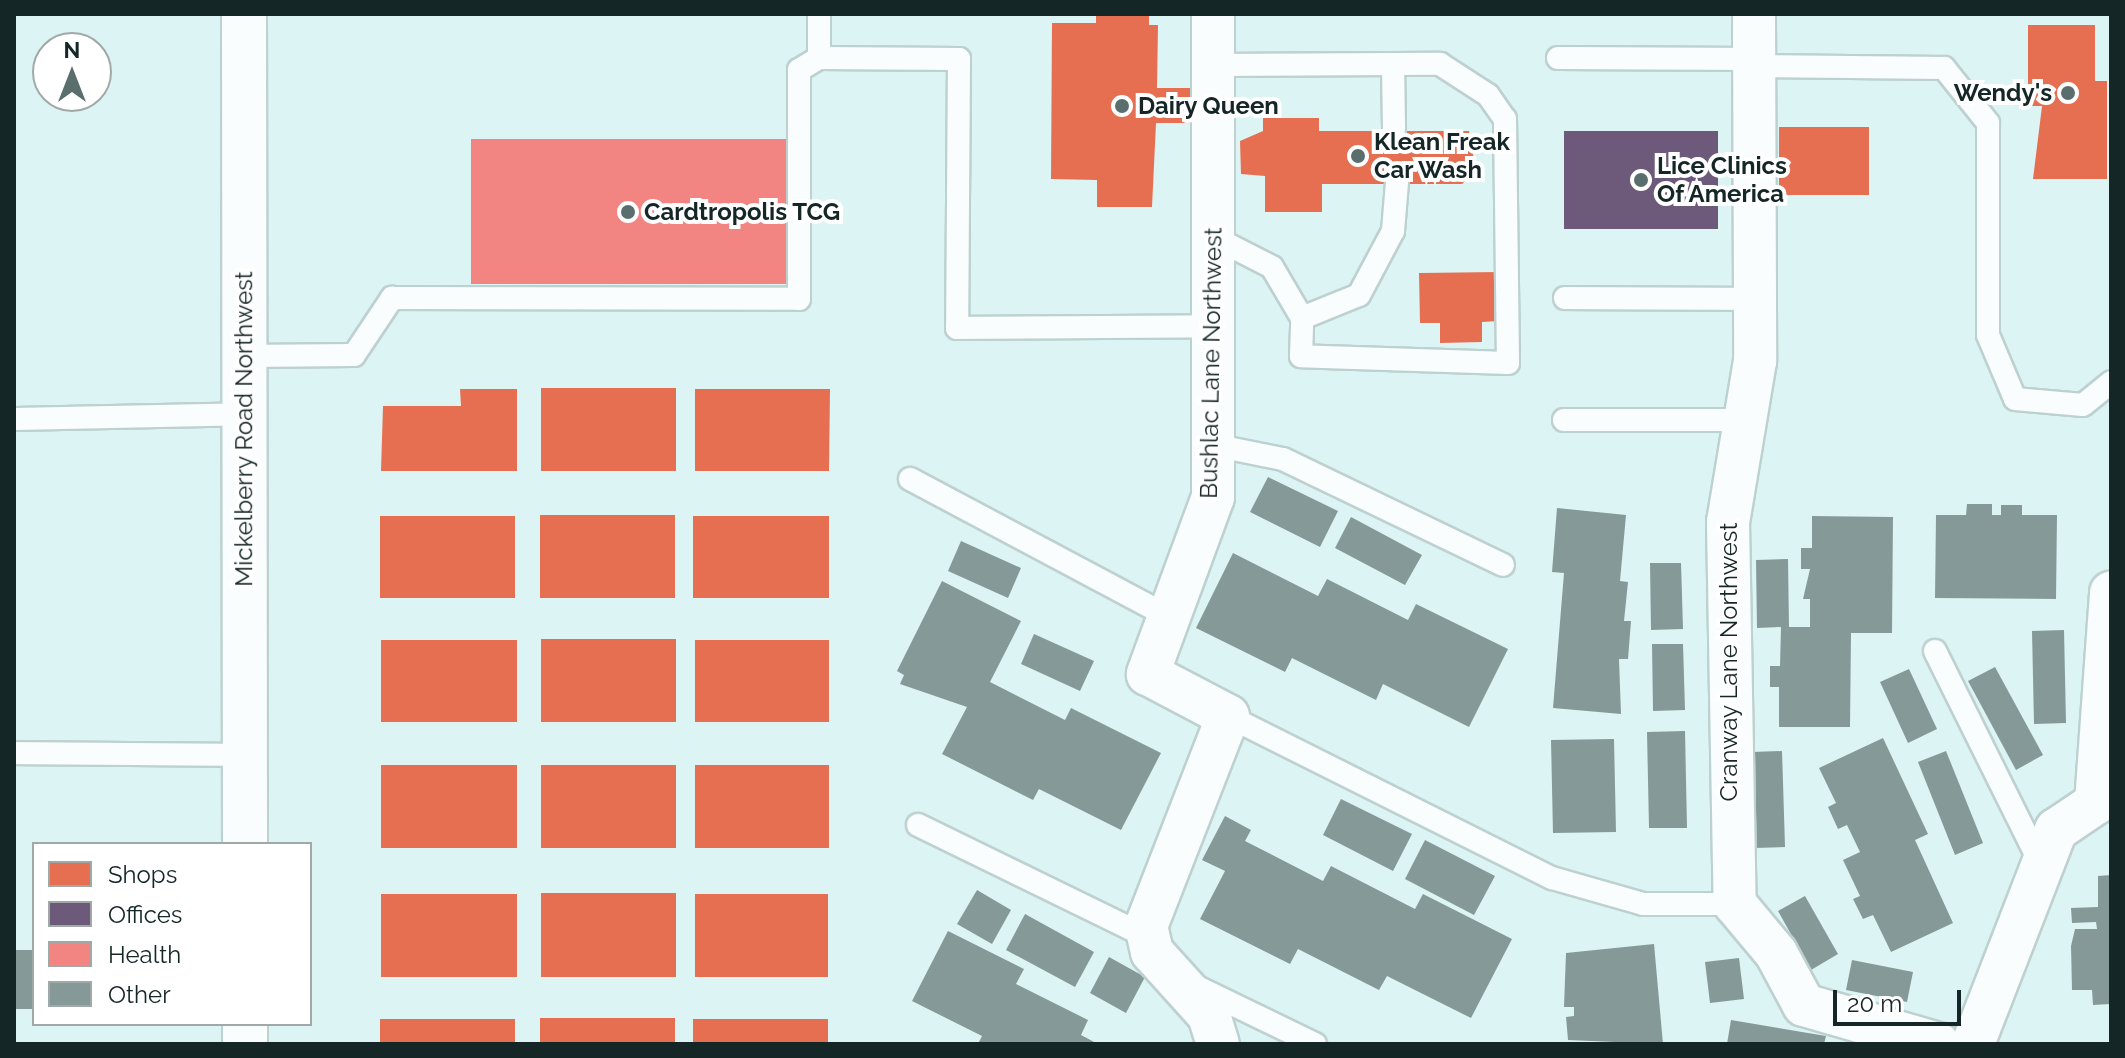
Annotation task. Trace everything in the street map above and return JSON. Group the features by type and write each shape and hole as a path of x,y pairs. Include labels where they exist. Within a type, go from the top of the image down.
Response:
{"street":[{"name":"Mickelberry Road Northwest","path":"244,14 245,842"},
{"name":"Bushlac Lane Northwest","path":"1213,14 1213,497 1148,674 1228,716"},
{"name":"Cranway Lane Northwest","path":"1735,904 1728,522 1745,420 1755,299 1754,14"},
{"path":"1973,1044 2056,830 2096,803 2111,593"},
{"path":"1218,1044 1209,1015 1168,973 1148,937 1146,926 1228,716"},
{"path":"1735,904 1776,953 1804,1005 1938,1044"}],"lane":[{"path":"819,14 819,58"},
{"path":"244,356 354,355 392,298 799,299 799,70 819,58 959,59 957,328 1213,326"},
{"path":"1558,58 1944,68 1988,123 1988,335 2015,399 2083,405 2111,382"},
{"path":"1393,64 1394,129"},
{"path":"1213,65 1440,64 1488,95 1505,119 1508,363 1301,356 1302,318 1272,267 1213,237"},
{"path":"1302,318 1359,295 1393,231 1397,182"},
{"path":"1565,298 1755,299"},
{"path":"14,419 244,414"},
{"path":"1564,420 1745,420"},
{"path":"1213,445 1283,459 1503,565"},
{"path":"910,479 1169,617"},
{"path":"1935,651 2042,865"},
{"path":"1228,716 1552,878 1643,904 1735,904"},
{"path":"14,753 245,755"},
{"path":"918,825 1148,937"},
{"path":"1168,973 1315,1044"}],"building: Shops":[{"name":"Dairy Queen","path":"1096,14 1149,14 1149,25 1158,25 1157,88 1193,88 1192,123 1156,123 1152,207 1097,207 1097,180 1051,179 1052,23 1096,23"},
{"name":"Wendy's","path":"2028,25 2095,25 2095,81 2107,81 2107,179 2033,179 2042,106 2028,106"},
{"name":"Klean Freak Car Wash","path":"1263,118 1319,118 1319,131 1469,131 1476,171 1462,184 1322,184 1322,212 1265,212 1265,176 1241,174 1240,141 1263,131"},
{"path":"1779,127 1869,127 1869,195 1779,195"},
{"path":"1499,272 1499,321 1482,322 1482,342 1440,343 1440,323 1420,323 1419,273"},
{"path":"541,388 676,388 676,471 541,471"},
{"path":"460,389 517,389 517,471 381,471 383,406 461,406"},
{"path":"695,389 830,389 829,471 695,471"},
{"path":"540,515 675,515 675,598 540,598"},
{"path":"380,516 515,516 515,598 380,598"},
{"path":"693,516 829,516 829,598 693,598"},
{"path":"541,639 676,639 676,722 541,722"},
{"path":"381,640 517,640 517,722 381,722"},
{"path":"695,640 829,640 829,722 695,722"},
{"path":"381,765 517,765 517,848 381,848"},
{"path":"541,765 676,765 676,848 541,848"},
{"path":"695,765 829,765 829,848 695,848"},
{"path":"541,893 676,893 676,977 541,977"},
{"path":"381,894 517,894 517,977 381,977"},
{"path":"695,894 828,894 828,977 695,977"},
{"path":"540,1018 675,1018 675,1044 540,1044"},
{"path":"380,1019 515,1019 515,1044 380,1044"},
{"path":"693,1019 828,1019 828,1044 693,1044"}],"building: Offices":[{"name":"Lice Clinics Of America","path":"1564,131 1718,131 1718,229 1564,229"}],"building: Health":[{"name":"Cardtropolis TCG","path":"471,139 786,139 786,284 471,284"}],"building: Other":[{"path":"1268,477 1338,511 1320,547 1250,512"},
{"path":"1967,504 1992,504 1992,515 2001,515 2001,505 2022,505 2022,515 2057,515 2056,599 1935,598 1936,515 1966,515"},
{"path":"1557,508 1626,515 1620,581 1628,582 1624,621 1631,621 1628,659 1619,659 1621,714 1553,708 1564,573 1552,572"},
{"path":"1812,516 1893,517 1892,633 1851,633 1850,727 1779,727 1779,687 1770,687 1770,666 1780,666 1781,627 1757,628 1756,560 1788,559 1789,627 1810,627 1810,599 1803,599 1810,569 1801,569 1801,548 1812,548"},
{"path":"1351,517 1422,555 1405,585 1335,548"},
{"path":"961,541 1021,568 1008,598 948,571"},
{"path":"1233,553 1318,596 1327,579 1408,620 1416,604 1508,649 1469,727 1383,684 1376,700 1292,658 1285,672 1196,628"},
{"path":"1650,563 1681,563 1683,629 1651,630"},
{"path":"942,581 1021,621 990,682 1065,720 1071,708 1161,753 1121,830 1039,789 1033,800 942,754 967,707 900,684 904,675 897,671"},
{"path":"2064,630 2066,723 2034,724 2032,631"},
{"path":"1034,634 1094,661 1080,691 1021,664"},
{"path":"1652,644 1683,644 1685,710 1653,711"},
{"path":"1995,667 2043,755 2016,770 1968,681"},
{"path":"1909,669 1937,729 1908,743 1880,682"},
{"path":"1685,731 1687,828 1649,828 1647,732"},
{"path":"1883,738 1928,834 1915,840 1953,923 1891,952 1873,915 1863,919 1853,899 1860,896 1843,860 1860,852 1847,825 1838,829 1828,807 1836,803 1819,768"},
{"path":"1614,739 1616,832 1553,833 1551,740"},
{"path":"1782,751 1785,847 1754,848 1751,752"},
{"path":"1946,751 1983,843 1955,855 1918,762"},
{"path":"1341,799 1412,834 1393,871 1323,835"},
{"path":"1225,816 1251,830 1245,841 1323,881 1331,866 1415,909 1423,894 1512,939 1471,1018 1387,976 1379,990 1298,949 1290,964 1200,919 1225,871 1202,860"},
{"path":"1425,840 1495,876 1474,915 1405,879"},
{"path":"2111,875 2111,1004 2093,1005 2092,990 2072,990 2071,946 2075,929 2097,929 2096,922 2072,923 2071,908 2098,907 2098,876"},
{"path":"977,890 1011,910 992,944 957,924"},
{"path":"1805,896 1838,954 1811,970 1778,911"},
{"path":"1025,914 1094,952 1075,987 1006,950"},
{"path":"948,931 1024,969 1016,984 1088,1020 1081,1035 1098,1044 978,1044 982,1036 912,1001"},
{"path":"1654,944 1663,1044 1568,1040 1566,1017 1574,1016 1574,1007 1564,1007 1566,953"},
{"path":"14,950 32,950 32,1009 14,1009"},
{"path":"1109,957 1145,977 1126,1013 1090,993"},
{"path":"1739,958 1744,999 1710,1003 1705,962"},
{"path":"1852,960 1913,972 1907,1002 1846,990"},
{"path":"1731,1020 1826,1036 1824,1044 1727,1044"}],"place":[{"name":"Wendy's","path":"2068,93"},
{"name":"Dairy Queen","path":"1122,106"},
{"name":"Klean Freak Car Wash","path":"1358,156"},
{"name":"Lice Clinics Of America","path":"1641,180"},
{"name":"Cardtropolis TCG","path":"628,212"}]}
